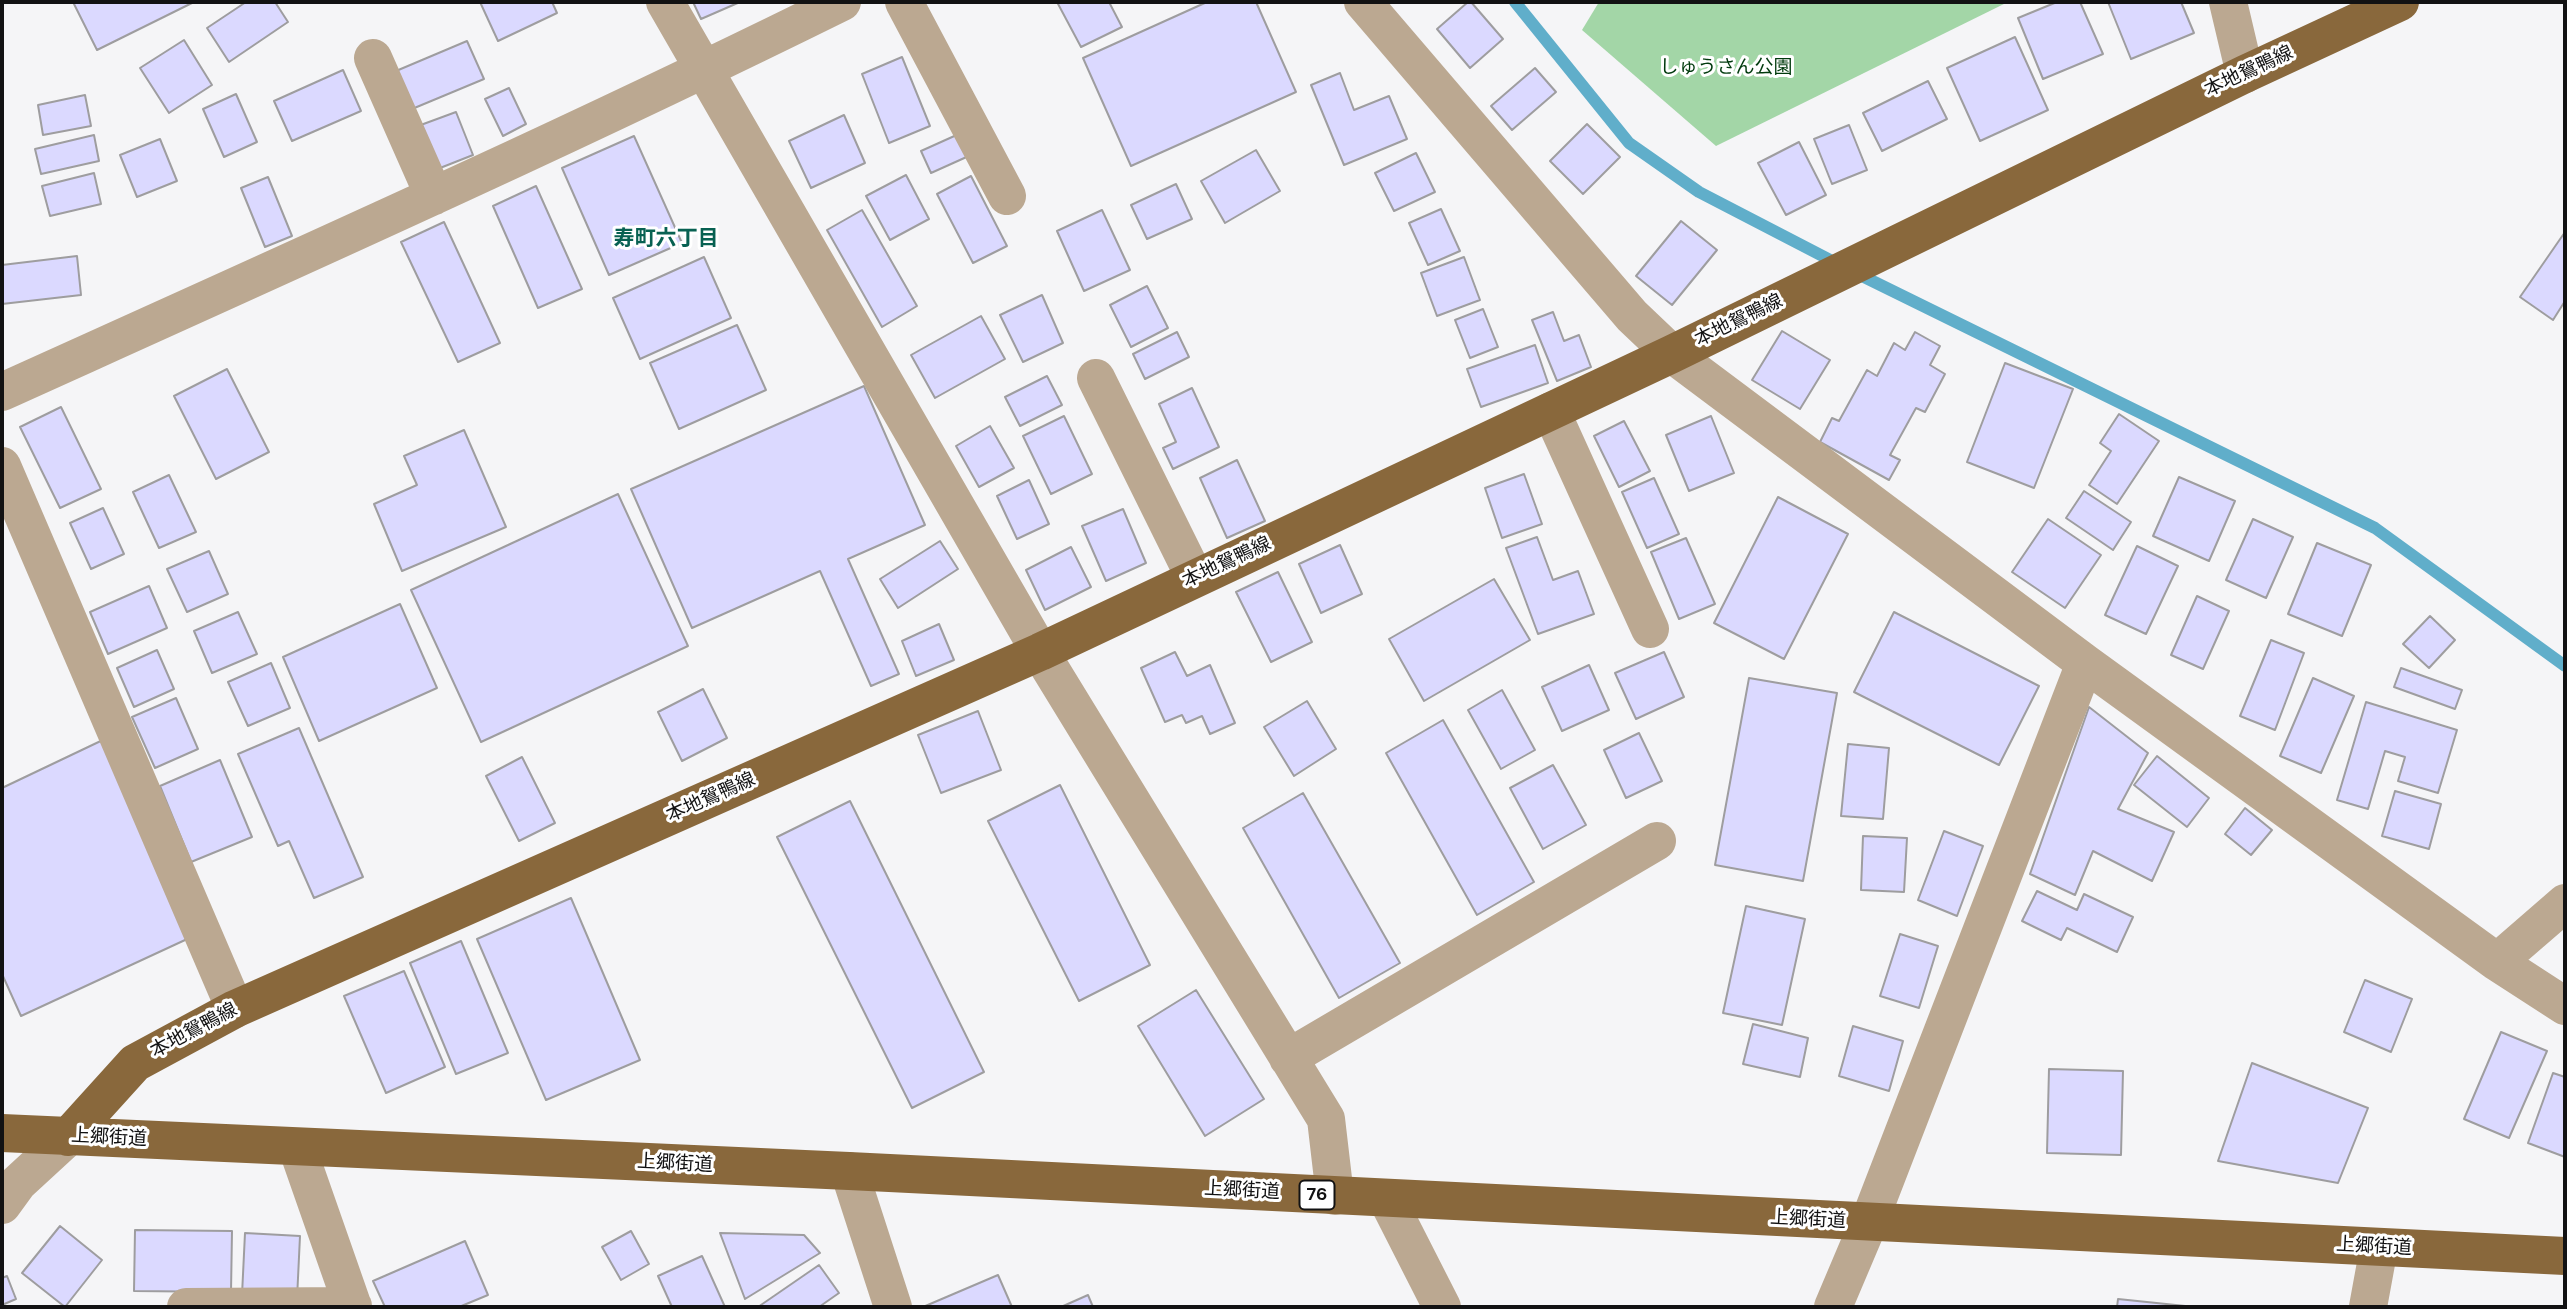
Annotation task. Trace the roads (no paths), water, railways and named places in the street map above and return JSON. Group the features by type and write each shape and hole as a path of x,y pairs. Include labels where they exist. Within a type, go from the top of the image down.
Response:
{"main road":[{"name":"本地鴛鴨線","path":"68,1137 135,1063 235,1009 1040,652 1672,354 2245,74 2400,2"},
{"name":"上郷街道","path":"2,1133 849,1171 2565,1256"}],"street":[{"path":"665,2 1040,652 1325,1119 1335,1196"},
{"path":"2,392 434,196 704,70 842,2"},
{"path":"904,2 1007,196"},
{"path":"1363,2 1632,316 1672,354 2085,663 2497,962 2565,1006"},
{"path":"2228,2 2245,74"},
{"path":"373,58 434,196"},
{"path":"1096,379 1195,578"},
{"path":"1551,411 1650,629"},
{"path":"2,466 235,1009"},
{"path":"1833,1307 1869,1222 2085,663"},
{"path":"1288,1058 1657,841"},
{"path":"2497,962 2565,904"},
{"path":"2,1205 18,1183 68,1137"},
{"path":"186,1307 353,1307 296,1147"},
{"path":"849,1171 893,1307"},
{"path":"1388,1199 1442,1307"},
{"path":"2368,1307 2379,1247"}],"waterway":[{"path":"1515,2 1629,143 1699,192 1838,264"},
{"path":"1854,272 2375,528 2565,666"}],"district":[{"name":"寿町六丁目","path":"666,239"}],"park label":[{"name":"しゅうさん公園","path":"1726,68"}]}
